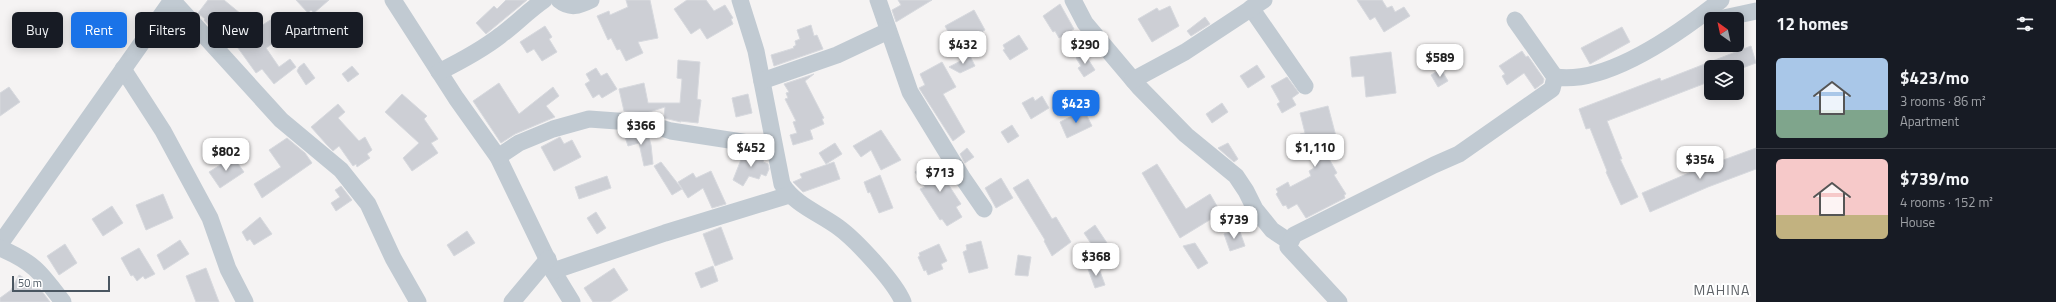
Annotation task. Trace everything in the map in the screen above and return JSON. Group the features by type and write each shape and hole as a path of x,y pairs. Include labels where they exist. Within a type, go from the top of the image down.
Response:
{"street":[{"path":"0,244 172,0 282,120 341,170 368,204 393,258 418,302"},
{"path":"393,0 439,72 498,157 550,265 572,302"},
{"path":"439,72 474,54 501,36 530,10 544,0"},
{"path":"559,0 564,5 577,7 591,0"},
{"path":"740,0 756,51 782,184 789,195 839,228 877,266 903,302"},
{"path":"878,0 910,92 962,177 984,209"},
{"path":"1073,0 1085,23 1133,80 1186,135 1236,176 1255,209 1268,225 1290,242"},
{"path":"1555,77 1574,78 1594,73 1636,58 1721,0"},
{"path":"1133,80 1185,52 1258,4 1305,86"},
{"path":"1744,13 1756,10"},
{"path":"1339,302 1288,247 1294,235 1434,164 1459,154 1552,89 1555,77 1515,20"},
{"path":"1683,27 1704,22"},
{"path":"762,81 837,55 888,31"},
{"path":"123,69 163,131 210,218 228,269 245,302"},
{"path":"498,157 519,143 553,128 589,119 645,123 671,131 774,147"},
{"path":"512,302 550,265 665,233 789,195"},
{"path":"0,248 22,258 32,265 63,302"}],"building":[{"path":"208,0 224,0 239,12 208,12 208,24 199,12"},
{"path":"296,0 329,0 315,12 311,10 307,12"},
{"path":"506,0 527,0 486,34 476,23 494,6 497,9"},
{"path":"626,0 650,0 658,38 638,42 643,53 626,61 620,49 617,50 611,38 608,40 597,16 609,11 610,15 628,7"},
{"path":"687,0 706,0 714,11 725,5 733,18 731,19 733,24 707,39 700,28 691,34 674,9"},
{"path":"898,0 932,0 896,22 892,10 901,5"},
{"path":"1357,0 1382,0 1387,8 1392,6 1395,12 1404,7 1410,16 1384,32 1375,17 1370,20"},
{"path":"1060,4 1074,29 1059,38 1055,31 1053,32 1043,16"},
{"path":"1170,6 1179,26 1152,42 1138,19 1157,8 1159,11"},
{"path":"974,10 985,30 956,46 945,26"},
{"path":"1205,17 1210,24 1191,36 1187,31"},
{"path":"271,20 271,45 266,48 279,67 290,59 296,67 274,84 262,69 256,73 238,48 263,48 263,25"},
{"path":"811,25 814,36 817,35 823,49 774,66 771,55 794,48 793,47 796,45 795,41 800,39 797,30"},
{"path":"545,26 552,37 549,39 557,52 542,61 534,49 527,53 520,42"},
{"path":"1622,27 1630,42 1590,64 1581,48"},
{"path":"1019,35 1028,49 1010,60 1003,50 1005,49 1003,45"},
{"path":"1751,46 1756,63 1744,67 1744,60 1715,60 1736,52 1744,52 1744,49"},
{"path":"1522,51 1526,57 1528,56 1544,79 1543,83 1535,89 1524,73 1507,85 1502,76 1505,74 1499,66"},
{"path":"1391,52 1396,93 1366,97 1364,76 1352,77 1350,57"},
{"path":"1084,53 1095,70 1084,77 1078,68 1081,66 1076,58"},
{"path":"970,56 975,66 960,73 949,67"},
{"path":"678,60 700,62 697,99 701,100 698,123 680,121 681,122 664,118 665,107 646,113 624,111 619,89 644,83 648,103 680,103 682,79 677,78"},
{"path":"942,62 956,87 943,94 965,132 953,141 919,88 925,85 920,74"},
{"path":"304,63 315,78 306,85 297,71"},
{"path":"1704,64 1704,84 1607,121 1622,159 1620,159 1638,197 1621,205 1606,172 1607,171 1590,128 1586,129 1579,109 1660,78 1661,81"},
{"path":"1257,65 1265,77 1248,88 1240,76"},
{"path":"352,66 359,74 348,82 342,74"},
{"path":"596,68 601,76 607,73 617,89 602,98 599,94 593,98 585,84 590,81 586,74"},
{"path":"1441,69 1448,81 1438,87 1431,75"},
{"path":"814,74 805,81 824,118 822,119 824,124 810,130 813,139 793,145 790,135 797,133 793,122 796,121 785,99 788,98 786,93 789,92 784,84"},
{"path":"1287,77 1299,93 1292,98 1296,105 1282,113 1277,104 1280,102 1271,86"},
{"path":"499,83 519,114 553,87 559,96 546,106 555,117 515,134 501,143 473,101"},
{"path":"9,87 20,102 0,116 0,93"},
{"path":"402,94 427,116 424,119 438,139 431,143 438,153 412,171 403,158 419,143 385,112"},
{"path":"748,94 752,113 736,117 732,98"},
{"path":"1042,96 1049,108 1031,119 1022,103 1033,97 1035,101"},
{"path":"1222,103 1228,112 1212,123 1206,114"},
{"path":"338,104 345,112 338,118 359,141 365,137 372,150 367,154 370,158 357,167 356,164 353,166 339,146 333,151 311,127"},
{"path":"1328,106 1338,144 1323,148 1337,173 1334,175 1346,194 1344,195 1345,198 1306,218 1297,204 1288,209 1286,205 1283,206 1276,194 1278,192 1276,189 1288,182 1290,187 1311,176 1309,171 1314,168 1309,146 1303,148 1300,134 1305,133 1300,113"},
{"path":"1084,110 1092,126 1067,138 1060,122"},
{"path":"1012,125 1019,136 1008,143 1001,132"},
{"path":"881,130 901,160 881,170 871,150 861,157 853,146"},
{"path":"629,132 648,134 653,164 644,166 639,143 628,146 624,134"},
{"path":"560,137 564,144 572,140 581,157 554,171 541,147"},
{"path":"287,138 305,153 312,163 262,198 254,184 281,167 269,150"},
{"path":"835,143 842,154 826,164 819,153"},
{"path":"1228,143 1238,159 1234,162 1218,148"},
{"path":"967,148 974,157 965,163 960,154"},
{"path":"1756,148 1756,169 1708,187 1650,212 1642,193 1696,170"},
{"path":"744,152 765,157 763,162 768,164 769,169 766,176 761,174 759,179 749,176 743,186 733,180"},
{"path":"233,157 244,172 220,188 209,172"},
{"path":"661,162 682,189 672,195 654,166"},
{"path":"834,162 840,179 803,192 793,182 802,178 800,174"},
{"path":"930,163 937,171 943,167 952,181 948,184 961,204 956,207 962,217 947,226 942,219 940,220 920,189 925,187 915,172"},
{"path":"1157,164 1186,209 1210,194 1221,213 1180,238 1142,173"},
{"path":"711,171 726,204 712,208 703,188 688,198 678,182 693,173 696,178"},
{"path":"880,175 893,208 879,213 864,182"},
{"path":"607,176 611,188 579,199 575,187"},
{"path":"1001,178 1013,198 996,208 985,188"},
{"path":"1028,179 1052,219 1056,217 1071,242 1052,256 1044,241 1045,240 1013,188"},
{"path":"341,186 352,200 336,211 331,203 340,197 335,190"},
{"path":"163,194 173,218 146,230 136,205"},
{"path":"112,206 123,223 103,236 92,219"},
{"path":"596,212 606,228 597,234 587,218"},
{"path":"260,217 272,234 254,245 250,239 247,241 242,232"},
{"path":"1095,225 1109,246 1098,254 1084,233"},
{"path":"721,227 733,259 715,266 703,234"},
{"path":"1239,229 1245,246 1230,251 1224,234"},
{"path":"467,231 475,243 454,256 447,245"},
{"path":"180,240 189,254 164,270 157,255"},
{"path":"981,241 988,268 969,273 963,252 967,250 966,245"},
{"path":"1195,243 1208,263 1198,269 1183,246"},
{"path":"65,244 77,263 59,275 47,256"},
{"path":"939,244 947,261 941,264 943,269 928,275 926,270 924,271 918,257 920,256 919,253"},
{"path":"139,248 155,274 145,279 143,276 137,281 133,275 131,276 121,258"},
{"path":"1018,255 1031,257 1028,276 1015,275"},
{"path":"713,266 718,281 701,288 695,273"},
{"path":"1098,266 1105,285 1095,288 1088,269"},
{"path":"206,268 219,302 196,302 186,276"},
{"path":"614,268 628,290 610,302 593,302 584,288"},
{"path":"19,275 38,286 50,302 0,302 0,298 11,290"}],"district":[{"name":"MAHINA","path":"1722,290"}]}
